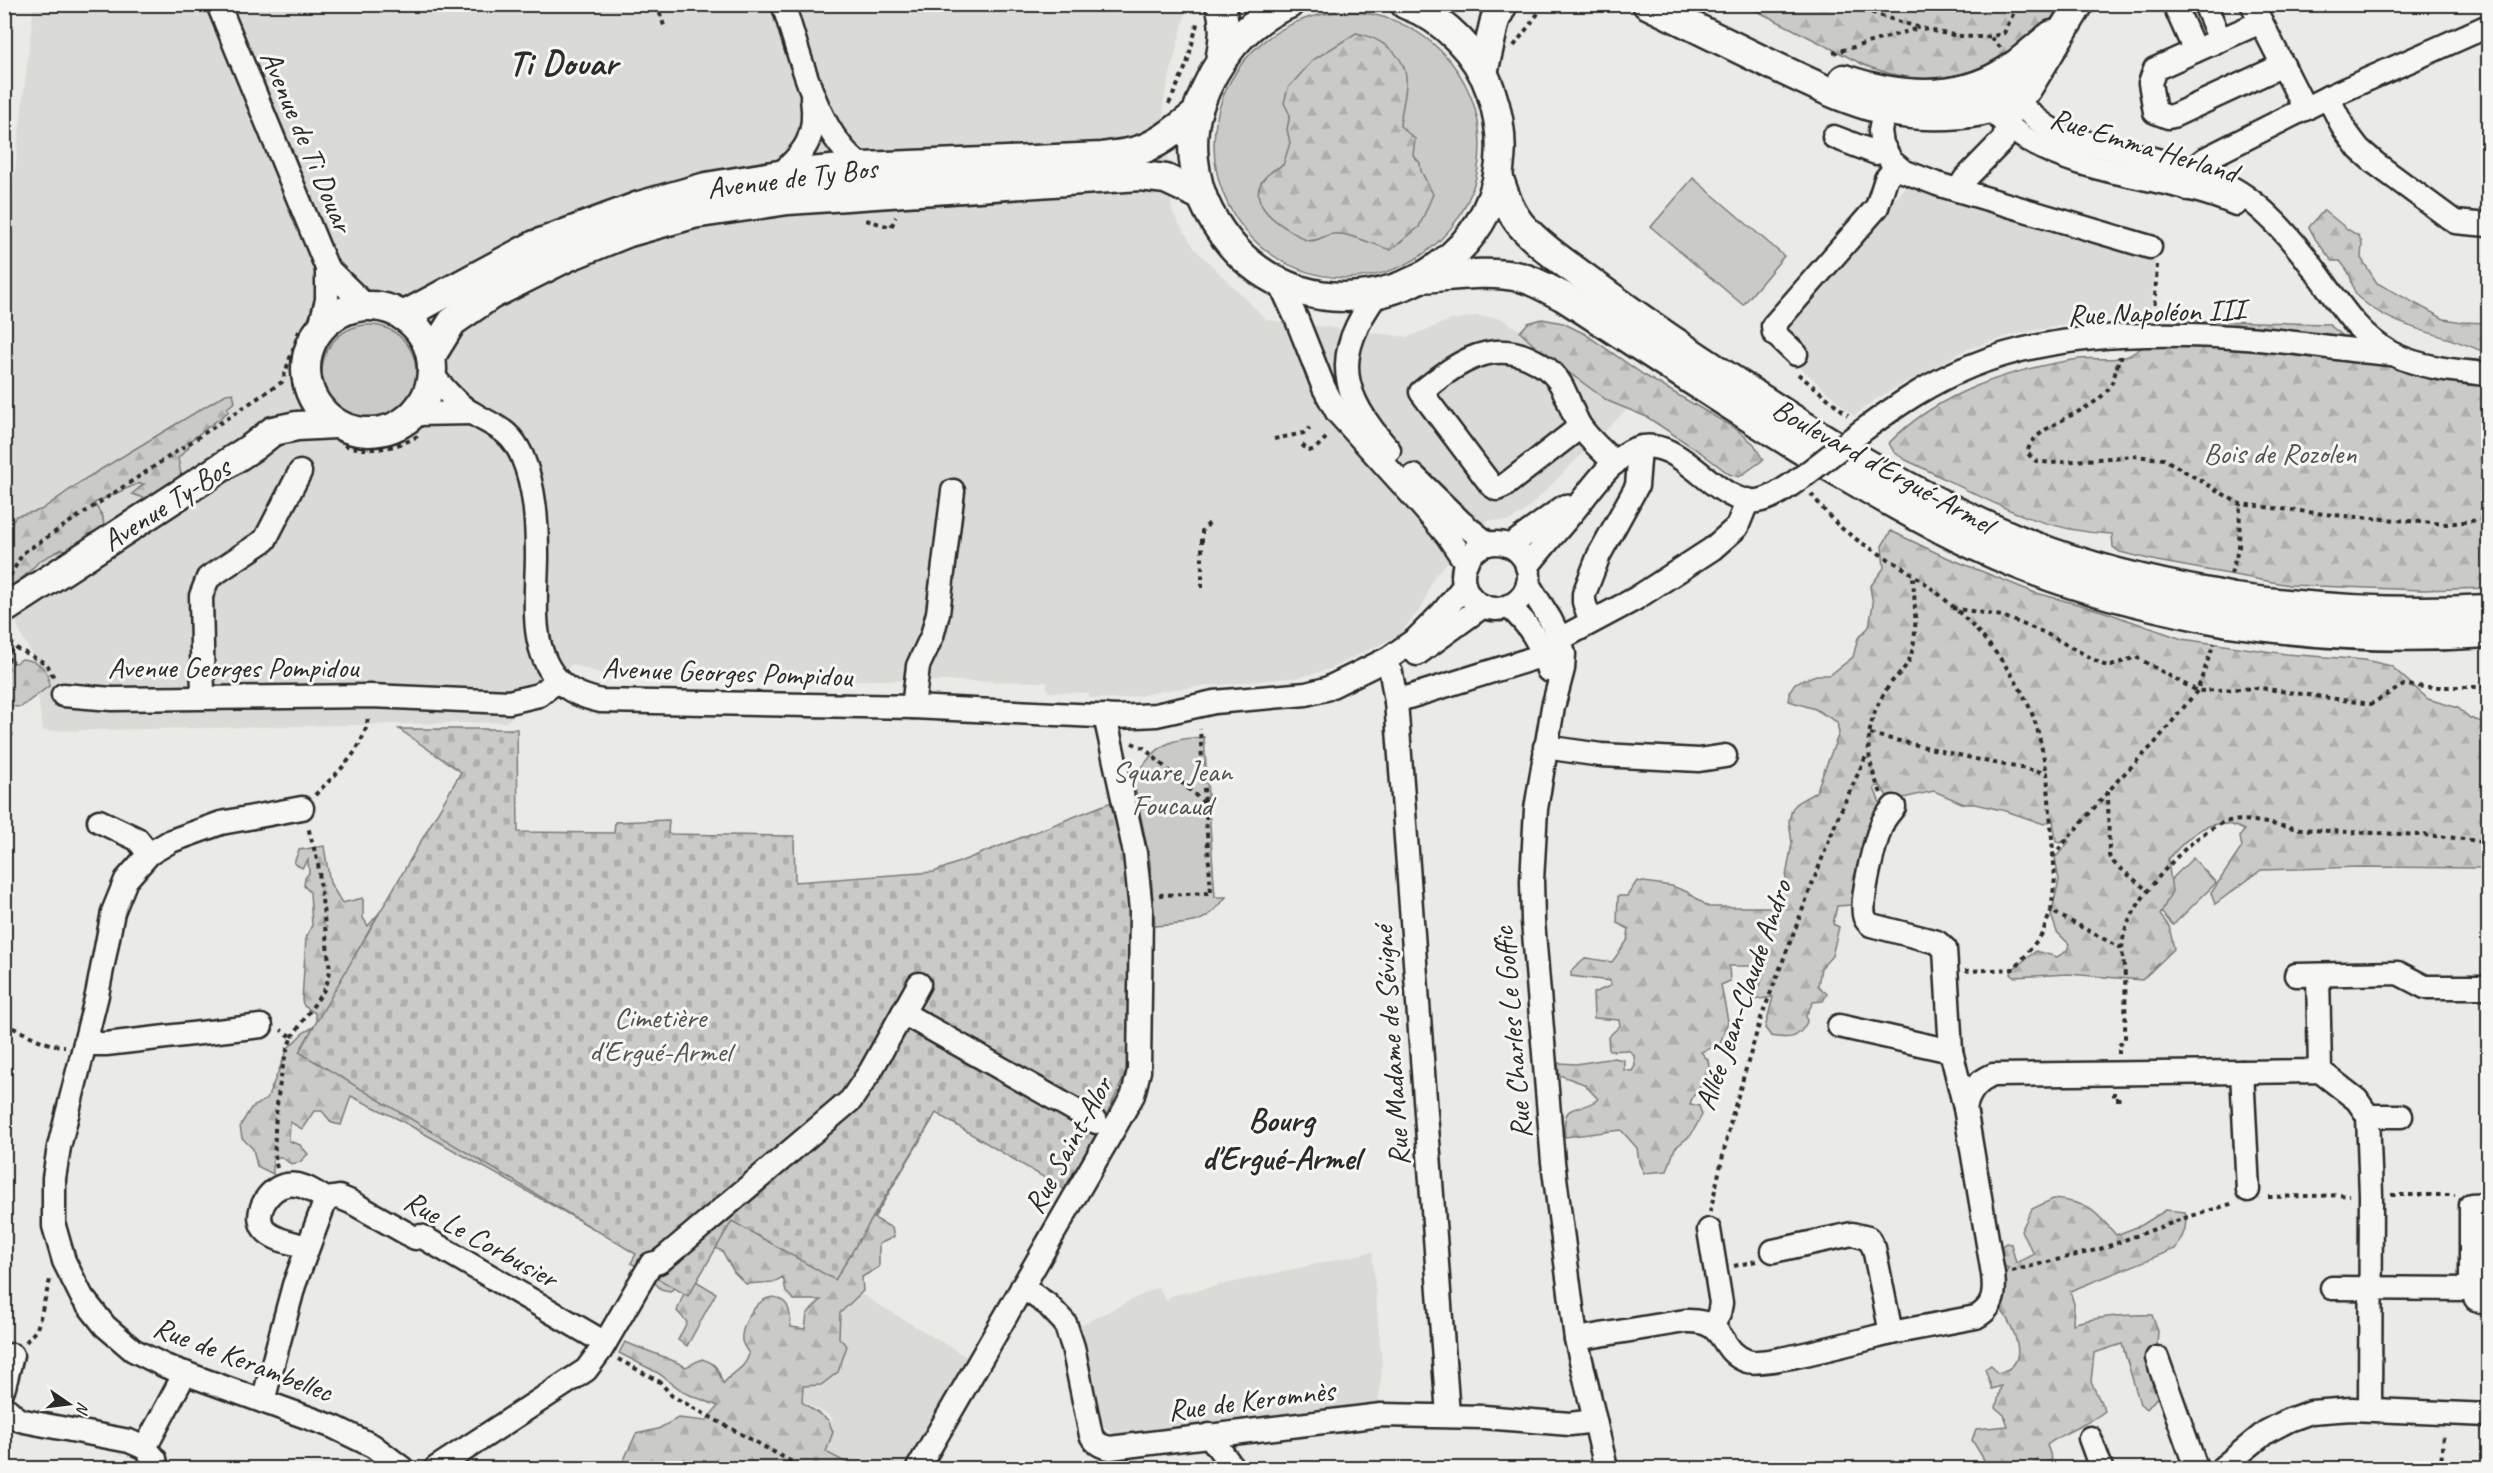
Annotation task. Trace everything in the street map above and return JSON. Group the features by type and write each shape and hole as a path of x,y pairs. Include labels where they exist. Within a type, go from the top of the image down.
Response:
{"main road":[{"path":"1220,4 1224,26 1220,61"},
{"path":"1289,4 1257,22 1237,40 1220,61 1205,89 1197,114 1194,156 1202,196 1218,229 1249,265 1299,290 1318,295 1343,297 1377,294 1400,287 1420,278 1449,259 1472,236 1488,207 1498,176 1501,147 1499,119 1483,73 1464,46 1442,25 1416,6"},
{"path":"1483,73 1495,20 1503,4"},
{"path":"1647,4 1826,90 1884,111 1931,117 2004,111 2031,83 2071,16"},
{"path":"1685,4 1839,78 1876,88 1912,94 1949,92 1985,82 2016,64 2071,16"},
{"name":"Avenue de Ty Bos","path":"403,316 513,256 604,218 696,189 779,175 863,167 1102,156 1139,151 1155,143 1197,114"},
{"name":"Avenue de Ty Bos","path":"431,366 452,322 491,295 567,257 629,231 693,214 788,200 1140,176 1166,179 1202,196"},
{"name":"Boulevard d'Ergué-Armel","path":"1498,176 1513,214 1531,235 1638,317 1712,367 1864,462 1975,521 2033,546 2220,615 2267,628 2346,634 2419,636 2488,633"},
{"path":"1420,278 1485,274 1522,278 1542,285 1788,442 1936,526 2009,561 2056,578 2152,606 2220,615"},
{"path":"366,306 386,308 403,316 421,334 431,366 429,390 417,424 376,433 355,431 335,433 310,395 305,376 310,329 340,313 366,306"},
{"path":"273,431 305,376"},
{"name":"Avenue Ty-Bos","path":"8,619 273,431 297,426 335,433"},
{"name":"Boulevard d'Ergué-Armel","path":"2220,615 2305,606 2368,610 2488,609"}],"street":[{"name":"Avenue de Ti Douar","path":"218,4 327,268 327,300 310,329"},
{"path":"779,175 808,145 814,110 811,90 783,4"},
{"path":"2205,4 2220,40"},
{"path":"2175,6 2195,51"},
{"path":"2283,65 2174,116 2168,117 2155,112 2150,83 2155,69 2220,40 2256,14 2283,65 2305,109"},
{"path":"2190,181 2205,159 2328,97 2488,26"},
{"name":"Rue Emma Herland","path":"1985,82 2023,137 2051,152 2104,169 2190,181"},
{"path":"811,90 842,149 863,167"},
{"path":"1790,349 1773,333 1773,326 1877,207 1890,159 1880,130 1884,111 1912,94"},
{"path":"2328,97 2344,129 2359,149 2375,164 2455,222 2488,225"},
{"path":"1958,190 1965,179 2003,140 2004,111"},
{"name":"Rue Emma Herland","path":"2004,111 2047,127 2061,135 2190,181 2277,226 2305,257 2349,320 2368,337 2393,354"},
{"path":"1834,137 1958,190 2154,254"},
{"name":"Avenue de Ti Douar","path":"327,268 366,306"},
{"path":"1279,281 1298,320 1324,388 1337,412 1447,535 1466,563"},
{"name":"Rue Emma Herland","path":"2327,288 2383,331 2434,357 2486,374"},
{"path":"1377,294 1353,330 1348,353 1348,380 1356,405 1391,453 1446,509 1499,545 1518,552 1527,575"},
{"name":"Rue Napoléon III","path":"1748,501 1763,500 1805,475 1858,426 1923,389 1970,366 1997,356 2093,339 2158,336 2260,339 2327,348 2434,357"},
{"path":"1581,427 1497,489 1491,485 1421,392 1469,358 1492,352 1516,354 1543,366 1559,381 1581,427 1615,463"},
{"name":"Rue Napoléon III","path":"2393,354 2445,369 2486,374"},
{"path":"431,366 471,413 498,426 507,434 517,447 527,470 536,526 537,629 547,663 558,680"},
{"path":"417,424 471,413"},
{"path":"1396,701 1552,647 1591,622 1635,599 1729,535 1742,518 1748,501 1729,493 1677,457 1660,449 1640,448 1624,455 1593,486 1527,575 1517,601 1499,608 1483,606 1470,595 1464,586 1464,571 1466,563 1479,548 1499,545 1593,486"},
{"path":"1591,622 1584,602 1587,586 1609,534 1637,486 1640,448"},
{"path":"203,698 201,596 204,583 265,540 300,472"},
{"path":"913,707 918,666 932,636 938,613 953,491"},
{"name":"Rue Charles Le Goffic","path":"1527,575 1550,619 1552,647"},
{"path":"1384,669 1400,650 1426,630 1464,586"},
{"name":"Avenue Georges Pompidou","path":"63,695 112,699 371,696 520,701 538,695 558,680 583,696 614,702 913,707 1137,717 1214,702 1306,694 1326,689 1349,689 1372,682 1384,669 1483,606"},
{"name":"Rue Charles Le Goffic","path":"1508,606 1534,633 1564,654 1563,669 1545,747 1533,837 1533,921 1553,1162 1588,1422 1590,1468"},
{"name":"Rue Madame de Sévigné","path":"1384,669 1396,701 1448,1415"},
{"name":"Rue Saint-Alor","path":"918,1468 1116,1125 1133,1095 1138,1080 1141,1049 1140,894 1136,860 1105,716"},
{"name":"Rue Saint-Alor","path":"1120,782 1122,749 1129,728 1137,717"},
{"path":"1545,747 1600,755 1700,760 1725,756"},
{"name":"Rue de Kerambellec","path":"302,808 204,828 171,841 149,854 134,869 120,893 86,1044 59,1147 54,1178 54,1226 64,1261 90,1309 114,1335 145,1357 351,1435 373,1446 402,1468"},
{"path":"1577,1347 1685,1321 1703,1321 1712,1326 1737,1355 1753,1362 1968,1319 1984,1313 1992,1302 1993,1274 1965,1108 1951,1051 1946,955 1942,945 1871,925 1865,920 1863,895 1881,829 1892,810"},
{"path":"99,821 137,839 149,854"},
{"path":"2320,1071 2307,975 2398,973 2425,987 2488,987"},
{"path":"436,1468 585,1370 603,1346 651,1264 664,1258 850,1100 870,1072 919,984"},
{"path":"903,1013 1096,1122"},
{"path":"86,1044 106,1044 261,1026"},
{"path":"1839,1026 1951,1051"},
{"path":"1965,1108 1976,1085 1993,1075 2320,1071 2357,1100 2368,1116 2371,1194 2370,1409"},
{"path":"2242,1072 2248,1196"},
{"path":"2368,1116 2401,1116"},
{"path":"285,1185 271,1193 264,1203 260,1216 262,1226 274,1236 307,1247"},
{"name":"Rue Le Corbusier","path":"285,1185 300,1185 326,1199 339,1197 415,1238 421,1236 603,1346"},
{"path":"263,1401 294,1285 326,1199"},
{"path":"2480,1205 2470,1289 2476,1299 2488,1304"},
{"path":"1709,1230 1721,1309 1712,1326"},
{"path":"1773,1251 1852,1234 1868,1238 1874,1248 1891,1333"},
{"name":"Rue de Keromnès","path":"1022,1287 1047,1304 1065,1323 1091,1435 1095,1442 1110,1448 1347,1417 1381,1415 1448,1415 1588,1422"},
{"path":"2332,1288 2470,1289"},
{"path":"4,1387 12,1355"},
{"path":"2157,1358 2196,1468"},
{"path":"145,1448 185,1373"},
{"path":"6,1407 17,1419 24,1421 129,1441 150,1452 157,1468"},
{"path":"2222,1468 2255,1440 2289,1420 2323,1410 2370,1409 2488,1415"},
{"name":"Rue Charles Le Goffic","path":"1588,1422 1606,1468"},
{"path":"1209,1435 1233,1468"},
{"path":"2090,1438 2101,1468"}],"path":[{"path":"657,4 665,29"},
{"path":"1510,52 1545,4"},
{"path":"1846,4 1920,28 1991,38 2004,33 2018,4"},
{"path":"1833,52 1920,28"},
{"path":"1991,38 2004,51"},
{"path":"860,219 891,227 900,213"},
{"path":"2154,254 2153,318 2158,336"},
{"path":"8,579 23,553 282,382 310,329"},
{"path":"1790,349 1786,363 1858,426"},
{"path":"2126,357 2119,358 2107,391 2098,400 2061,423 2040,432 2029,443 2027,453 2030,458 2051,463 2133,456 2164,459 2240,504 2332,515 2446,524 2488,519"},
{"path":"335,433 355,448 380,449 408,441 417,424"},
{"path":"1274,439 1304,433 1310,428"},
{"path":"1302,445 1309,451 1315,449 1326,438"},
{"path":"1781,491 1792,502 1809,491 1844,530 1913,574 1952,608 1995,653 2015,681 2034,719 2047,773 2055,878 2051,911 2042,934 2016,969 1947,970"},
{"path":"1202,588 1202,531 1212,520"},
{"name":"Allée Jean-Claude Andro","path":"1709,1230 1703,1227 1708,1221 1732,1116 1757,1027 1838,817 1867,754 1870,734 1883,697 1892,682 1904,669 1911,654 1915,615 1913,574"},
{"path":"1952,608 2002,616 2043,632 2104,665 2111,666 2136,657 2197,691 2260,688 2371,704 2404,685 2488,687"},
{"path":"2052,857 2108,791 2154,744 2197,691 2220,615"},
{"path":"8,619 4,633 12,644 47,664 63,695"},
{"path":"4,679 12,644"},
{"path":"285,1185 276,1161 275,1132 282,1070 287,1047 326,987 330,971 318,863 302,808 356,753 368,724 371,696"},
{"path":"1152,895 1211,893 1200,729"},
{"path":"1870,734 1983,761 2047,773"},
{"path":"1132,743 1144,748 1205,804"},
{"name":"Allée Jean-Claude Andro","path":"1867,754 1872,773 1892,810"},
{"path":"2108,791 2109,856 2147,890"},
{"path":"2119,1074 2119,1045 2125,1040 2125,974 2121,948 2126,929 2147,890 2188,847 2218,825 2227,822 2251,821 2300,829 2433,837 2488,843"},
{"path":"2051,911 2121,948"},
{"path":"4,1025 50,1045 86,1044"},
{"path":"261,1026 281,1029 292,1037"},
{"path":"2118,1099 2124,1099"},
{"path":"1993,1274 2016,1271 2081,1255 2127,1241 2248,1196 2457,1195 2480,1205"},
{"path":"1715,1270 1768,1259 1773,1251"},
{"path":"12,1355 37,1329 50,1279 54,1270 64,1261"},
{"path":"603,1346 660,1382 672,1396 803,1468"},
{"path":"2441,1468 2445,1412"}],"shaded area":[{"path":"34,5 1179,5 1185,15 1163,103 1172,212 1195,249 1267,320 1408,337 1451,320 1476,316 1501,318 1621,397 1629,407 1524,512 1509,521 1488,520 1434,576 1422,607 1399,635 1330,669 1300,677 1167,690 1122,699 1089,698 1089,693 1048,692 1047,682 611,677 572,664 506,722 43,731 32,654 21,635 5,590 4,264"},
{"path":"1906,187 2156,258 2150,318 2108,317 2067,324 2012,335 1965,350 1876,399 1854,416 1792,360 1777,329"},
{"path":"1372,1252 1382,1366 1378,1407 1115,1435 1101,1424 1092,1392 1081,1325 1158,1287 1167,1302 1170,1296"},
{"path":"837,1280 967,1357 904,1468 842,1468 813,1452 833,1418 775,1385"}],"green space":[{"path":"1745,5 2059,5 2050,21 2024,47 1973,71 1928,79 1899,76 1864,65"},
{"path":"1334,12 1360,12 1386,17 1410,27 1432,42 1450,60 1465,82 1475,106 1480,145 1475,184 1465,208 1450,230 1432,248 1410,263 1386,273 1360,278 1334,278 1308,273 1284,263 1262,248 1244,230 1229,208 1219,184 1214,158 1214,132 1219,106 1229,82 1244,60 1262,42 1284,27 1308,17"},
{"path":"1356,33 1378,40 1398,56 1403,65 1406,84 1400,126 1415,139 1413,155 1420,163 1421,171 1433,194 1419,227 1391,250 1339,234 1306,240 1275,221 1261,204 1259,196 1259,188 1263,180 1283,165 1290,143 1287,129 1290,115 1284,103 1288,88 1313,60"},
{"path":"1693,178 1784,256 1743,305 1651,227"},
{"path":"2324,210 2359,236 2362,243 2361,258 2377,283 2444,319 2488,323 2488,354 2388,317 2358,297 2347,270 2340,261 2332,261 2309,227"},
{"path":"1542,319 1563,323 1585,334 1644,375 1736,429 1754,444 1763,460 1739,477 1729,474 1647,417 1608,401 1542,353 1520,332 1528,323"},
{"name":"Bois de Rozolen","path":"2178,320 2328,324 2368,355 2436,378 2474,384 2488,389 2488,588 2422,590 2289,585 2157,561 2120,552 2113,547 2112,534 2056,526 2005,508 1906,460 1894,452 1889,443 1929,410 1976,386 2053,363 2091,358 2125,357 2144,346"},
{"path":"369,325 387,329 402,339 412,354 416,372 412,390 402,405 387,415 369,419 351,415 336,405 326,390 322,372 326,354 336,339 351,329"},
{"path":"233,393 235,402 227,408 228,412 191,440 188,448 178,458 181,475 176,482 150,500 132,494 144,484 137,484 94,503 103,517 104,526 99,532 69,551 62,549 39,561 5,592 5,532 16,516 41,510 85,479 226,394"},
{"path":"1891,531 1941,555 2033,592 2102,611 2182,639 2286,654 2365,660 2391,666 2428,699 2458,708 2470,718 2488,724 2488,868 2360,867 2261,870 2215,904 2211,893 2242,847 2240,837 2244,830 2232,825 2211,825 2184,842 2168,859 2172,891 2160,915 2169,926 2174,949 2142,980 2068,974 2014,977 2011,974 2012,970 2036,951 2057,957 2067,951 2069,944 2057,932 2051,915 2059,880 2055,858 2069,842 2067,839 2060,843 2056,842 2053,820 2044,824 2006,811 1975,804 1964,804 1934,791 1890,801 1880,785 1874,788 1882,808 1851,905 1837,906 1833,924 1839,927 1832,956 1821,968 1818,986 1827,994 1823,1001 1813,1002 1806,1016 1807,1022 1804,1028 1788,1038 1771,1036 1765,1028 1773,997 1753,1000 1751,994 1760,985 1767,963 1729,966 1730,981 1721,985 1728,1021 1720,1044 1701,1052 1708,1060 1710,1074 1695,1093 1690,1104 1699,1106 1702,1115 1691,1135 1675,1148 1667,1171 1644,1173 1639,1163 1637,1148 1621,1130 1565,1137 1564,1125 1569,1112 1598,1099 1584,1084 1559,1075 1558,1063 1576,1064 1614,1058 1624,1060 1624,1070 1632,1071 1635,1066 1634,1055 1628,1050 1609,1051 1608,1037 1620,1026 1619,1020 1594,1018 1593,993 1610,986 1610,981 1571,976 1571,971 1586,958 1612,962 1627,941 1629,929 1617,923 1618,896 1627,896 1637,881 1672,886 1687,892 1709,907 1773,907 1775,899 1784,888 1792,843 1789,821 1792,809 1798,802 1816,792 1839,733 1837,722 1815,709 1789,701 1789,692 1795,683 1816,675 1830,675 1853,657 1858,638 1869,627 1873,604 1870,587 1884,568 1882,546"},
{"path":"5,643 13,662 16,663 22,659 42,666 49,680 49,686 21,707 5,706"},
{"path":"4,711 8,711 10,721 7,728 13,734 5,755"},
{"name":"Cimetière d'Ergué-Armel","path":"399,729 517,729 518,832 614,833 615,822 669,820 668,834 794,836 795,882 934,872 1114,801 1125,848 1129,882 1130,1064 1102,1125 1065,1190 936,1113 835,1280 732,1221 688,1296 631,1263 636,1254 299,1052 461,772"},
{"name":"Square Jean Foucaud","path":"1204,737 1215,897 1226,897 1211,914 1203,919 1195,922 1155,926 1150,862 1134,783 1142,767 1158,749 1179,740"},
{"path":"463,815 932,1120 874,1218 892,1228 894,1237 879,1244 879,1267 862,1277 863,1291 840,1313 839,1338 847,1346 838,1372 821,1385 803,1386 802,1402 828,1420 833,1432 826,1452 856,1468 614,1468 621,1466 636,1434 658,1429 678,1418 706,1421 718,1406 685,1393 658,1373 619,1353 625,1342 686,1367 702,1359 707,1361 717,1368 723,1384 747,1359 749,1354 742,1341 745,1323 756,1306 763,1301 779,1298 788,1306 791,1327 805,1329 807,1314 821,1300 794,1300 786,1292 783,1277 774,1282 746,1284 734,1272 722,1251 705,1243 684,1274 716,1293 687,1346 678,1340 687,1322 677,1311 684,1293 678,1286 670,1291 661,1289 655,1283 660,1271 641,1255 400,1120 351,1096 341,1125 332,1123 322,1111 314,1111 302,1129 290,1122 289,1141 300,1145 308,1154 300,1162 291,1164 281,1157 273,1157 273,1174 257,1166 253,1149 242,1138 240,1126 251,1108 267,1099 288,1048 303,1033 317,1025 315,1013 304,1006 302,1000 306,938 312,925 310,892 304,886 305,878 309,873 308,860 302,868 294,863 299,850 324,846 330,883 342,903 363,898 363,918 368,926"},
{"path":"2193,858 2216,883 2173,925 2150,900"},
{"path":"2053,1199 2074,1202 2089,1208 2116,1235 2142,1225 2166,1210 2185,1212 2184,1232 2175,1249 2070,1291 2074,1304 2073,1324 2112,1316 2152,1315 2158,1331 2156,1358 2165,1388 2147,1409 2140,1404 2122,1344 2094,1353 2091,1382 2105,1411 2047,1445 2052,1459 2040,1468 1989,1468 1972,1440 1976,1429 2008,1426 2004,1415 1996,1408 2001,1386 1992,1389 1985,1369 1991,1365 1997,1373 2008,1369 2015,1362 2018,1354 2014,1334 1999,1306 2002,1278 2009,1268 2001,1265 2002,1246 2006,1243 2011,1244 2016,1263 2034,1254 2021,1231 2032,1209"}],"district":[{"name":"Ti Douar","path":"563,63"},
{"name":"Bourg d'Ergué-Armel","path":"1281,1139"}]}
